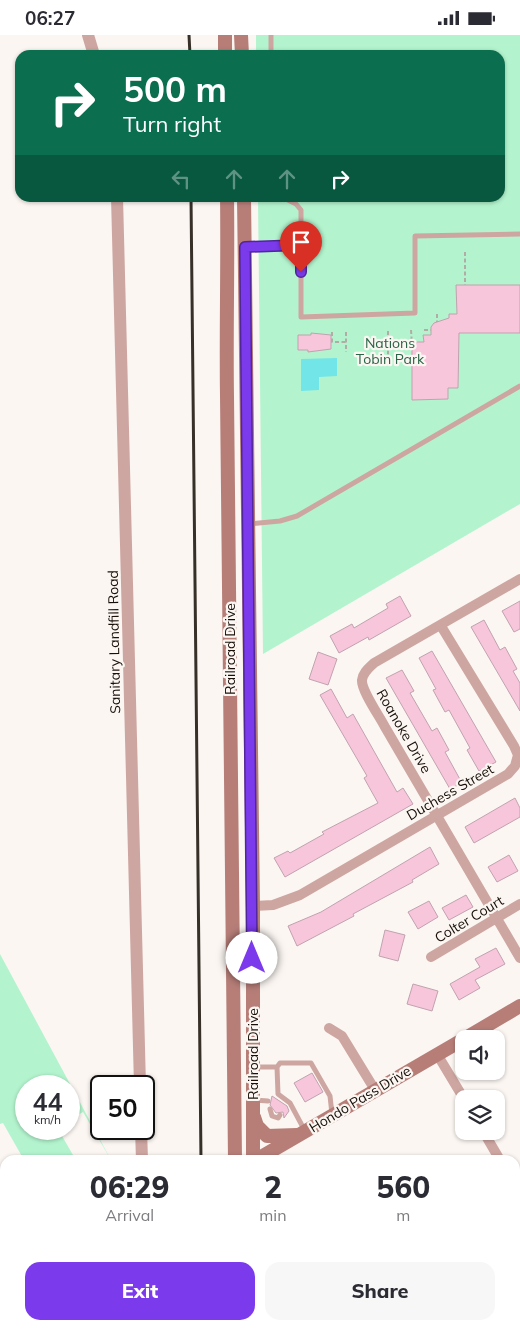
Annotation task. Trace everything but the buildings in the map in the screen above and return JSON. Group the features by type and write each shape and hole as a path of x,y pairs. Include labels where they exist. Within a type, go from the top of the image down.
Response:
{"main road":[{"path":"225,35 225,50"},
{"path":"241,35 242,50"},
{"name":"Railroad Drive","path":"227,202 227,395 231,525 230,675 235,1155"},
{"name":"Railroad Drive","path":"244,202 255,1155"},
{"path":"228,248 245,247"},
{"path":"231,525 248,524"},
{"name":"Hondo Pass Drive","path":"479,1030 520,1006"},
{"name":"Hondo Pass Drive","path":"264,1155 455,1044"},
{"path":"253,1116 257,1126 267,1136 302,1133"}],"street":[{"path":"88,35 92,50"},
{"name":"Sanitary Landfill Road","path":"117,202 140,1075"},
{"name":"Roanoke Drive","path":"520,579 374,663 364,673 362,680 366,692 520,958"},
{"name":"Duchess Street","path":"253,907 273,905 300,895 508,774 515,766 518,755 441,626"},
{"name":"Colter Court","path":"431,957 520,905"},
{"path":"329,1028 342,1036 375,1090"},
{"path":"437,1054 459,1090"},
{"path":"141,1140 142,1155"},
{"path":"487,1140 494,1155"}],"lane":[{"path":"271,35 271,50"},
{"path":"292,202 301,210 301,317 416,313 415,236 520,234"},
{"path":"245,247 301,245"},
{"path":"248,524 280,521 297,516 520,386"},
{"path":"253,1067 277,1067 287,1062 312,1063 330,1096 332,1115"},
{"path":"277,1067 276,1096 288,1104 302,1133"},
{"path":"253,1100 268,1101"}],"path":[{"path":"465,252 465,285"},
{"path":"437,314 437,322"},
{"path":"410,330 412,345"},
{"path":"424,330 431,330"},
{"path":"388,331 388,359"},
{"path":"332,332 332,342 346,342"},
{"path":"346,332 346,352"}],"green space":[{"name":"Nations Tobin Park","path":"256,35 520,35 520,504 263,654 258,202 505,202 505,50 256,50"},
{"path":"0,954 65,1075 15,1075 15,1140 64,1140 73,1155 21,1155 3,1123 0,1124"},
{"path":"80,1102 90,1124 83,1112 80,1114"}],"water":[{"path":"337,358 337,376 319,377 319,390 301,391 301,359"}],"railway":[{"path":"189,35 190,50"},
{"path":"191,202 201,1155"}],"route":[{"path":"252,958 253,907 250,812 245,247 301,245 301,272"}]}
